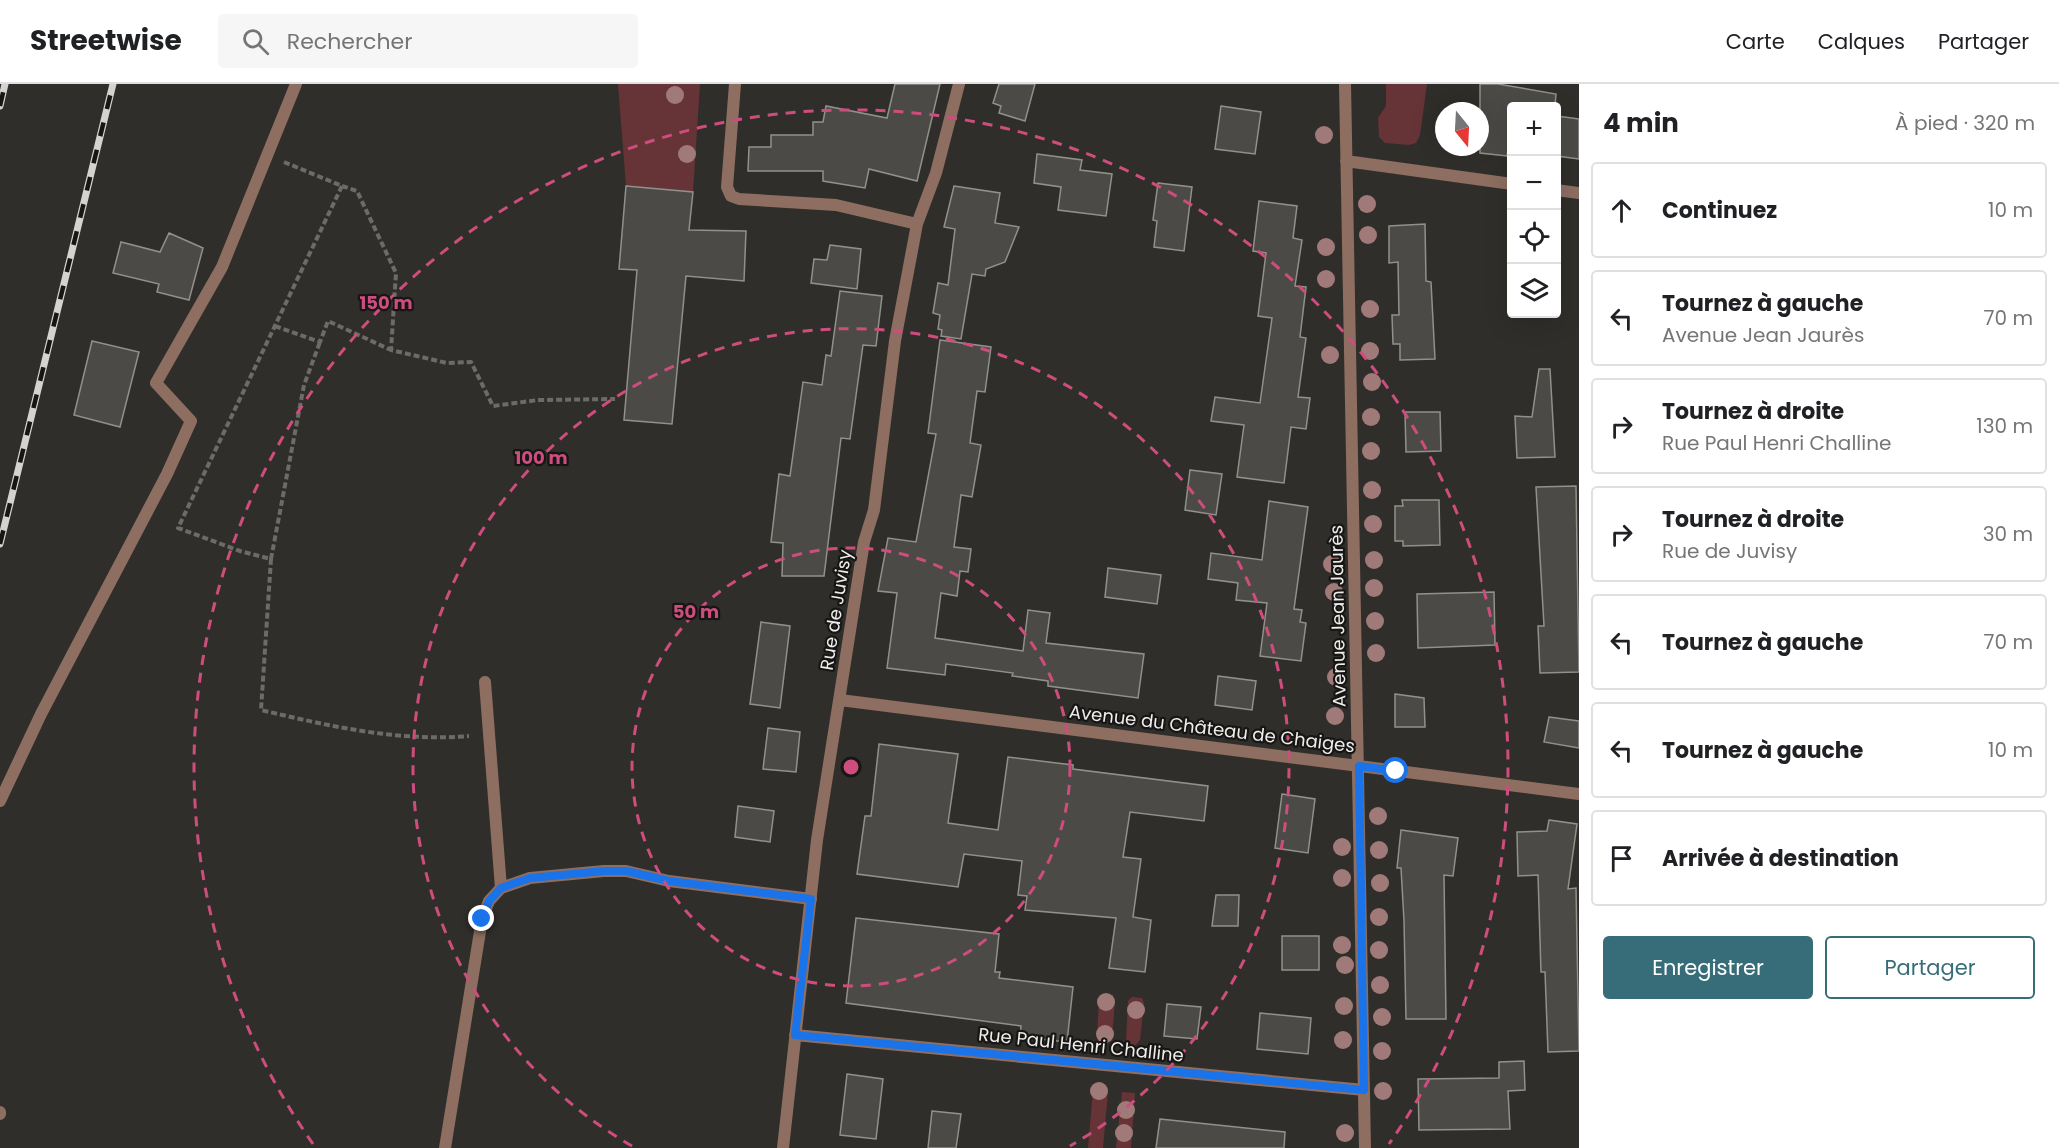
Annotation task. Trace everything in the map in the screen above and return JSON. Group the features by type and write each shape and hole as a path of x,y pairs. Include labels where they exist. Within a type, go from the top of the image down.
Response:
{"street":[{"path":"0,801 41,714 167,474 191,421 156,383 222,267 296,84"},
{"path":"735,84 727,187 731,196 740,199 836,205 917,224"},
{"name":"Rue de Juvisy","path":"783,1148 811,899 864,542 874,510 895,341 917,224 936,173 959,84"},
{"name":"Avenue Jean Jaurès","path":"1345,84 1365,1148"},
{"path":"1347,161 1507,183"},
{"path":"1561,191 1579,193"},
{"path":"485,682 501,888"},
{"name":"Avenue du Château de Chaiges","path":"840,700 1579,794"},
{"path":"445,1148 482,919 489,901 501,888 530,878 626,871 669,881 811,899"},
{"name":"Rue Paul Henri Challine","path":"795,1035 1364,1090"}],"path":[{"path":"268,156 357,191 396,273 391,350"},
{"path":"271,559 240,551 178,528 342,186"},
{"path":"490,734 427,738 369,733 261,710 271,559 304,385 320,342 328,321 391,350 447,363 471,362 493,406 538,400 615,399"},
{"path":"275,326 320,342"}],"shaded area":[{"path":"618,84 700,84 693,192 626,186"},
{"path":"1386,84 1427,84 1420,135 1416,143 1409,145 1385,143 1379,137 1378,118 1386,106"},
{"path":"1103,994 1113,995 1115,1001 1112,1038 1106,1044 1099,1042 1097,1038 1099,998"},
{"path":"1132,997 1142,998 1144,1003 1140,1040 1135,1046 1128,1045 1126,1041 1128,1001"},
{"path":"1096,1086 1106,1086 1108,1092 1103,1148 1088,1148 1093,1090"},
{"path":"1122,1092 1135,1093 1131,1148 1116,1148"}],"building":[{"path":"895,84 940,84 917,181 869,169 865,188 823,181 823,171 748,171 749,147 771,147 771,135 813,135 813,122 823,122 826,106 887,118"},
{"path":"999,84 1035,84 1025,121 999,113 1001,106 993,103"},
{"path":"1480,84 1498,84 1556,94 1555,102 1507,102 1507,156 1489,154 1489,102 1480,102"},
{"path":"1221,106 1261,112 1255,154 1215,149"},
{"path":"1561,117 1579,119 1579,159 1561,157"},
{"path":"1037,154 1082,160 1080,170 1112,174 1106,216 1058,210 1061,187 1034,183"},
{"path":"1158,183 1192,187 1184,251 1154,247 1157,221 1153,220"},
{"path":"626,186 693,192 689,230 746,231 744,281 686,276 672,424 624,420 637,270 619,269"},
{"path":"954,186 1000,193 995,223 1019,227 1005,262 986,269 985,276 972,274 961,339 941,336 942,330 938,329 940,315 933,313 938,283 948,285 955,229 944,227"},
{"path":"1259,201 1297,206 1293,238 1302,240 1295,286 1306,287 1300,337 1306,338 1298,397 1310,398 1306,429 1291,427 1284,483 1237,477 1244,425 1211,421 1215,397 1260,403 1272,318 1258,316 1266,253 1253,251"},
{"path":"1425,224 1426,281 1431,282 1435,359 1400,360 1400,344 1393,344 1392,315 1399,315 1398,262 1389,263 1389,226"},
{"path":"169,233 203,248 189,300 157,292 159,284 113,273 121,242 160,252"},
{"path":"830,245 861,249 857,289 811,283 814,259 827,260"},
{"path":"840,291 882,296 876,346 863,345 850,439 841,438 824,576 782,576 783,543 771,542 779,474 790,476 803,382 822,385 826,355 831,356"},
{"path":"940,340 991,347 985,392 977,391 970,443 981,445 972,497 961,495 954,547 971,549 968,572 960,571 957,596 941,593 935,638 1023,651 1028,610 1050,613 1046,643 1144,654 1138,698 1048,686 1048,681 1012,676 1013,673 946,664 945,675 887,668 897,593 878,591 888,538 916,542 936,434 928,433"},
{"path":"92,341 139,352 120,427 74,415"},
{"path":"1539,369 1550,369 1555,457 1517,458 1515,416 1532,417"},
{"path":"1405,412 1440,412 1441,451 1406,452"},
{"path":"1190,470 1222,474 1216,515 1185,510"},
{"path":"1576,486 1579,672 1540,673 1538,626 1544,626 1536,487"},
{"path":"1402,500 1439,500 1440,545 1403,546 1403,541 1395,541 1395,506 1403,506"},
{"path":"1269,501 1308,507 1294,609 1302,610 1300,622 1306,623 1301,661 1260,656 1267,603 1236,600 1238,583 1208,579 1211,553 1262,560"},
{"path":"1108,568 1161,575 1157,604 1105,597"},
{"path":"1494,592 1495,645 1418,648 1417,594"},
{"path":"761,622 790,626 780,708 750,704"},
{"path":"1218,676 1256,681 1252,710 1215,705"},
{"path":"1395,694 1424,698 1425,727 1395,727"},
{"path":"1549,717 1579,721 1579,748 1544,742"},
{"path":"768,728 800,732 796,772 763,769"},
{"path":"879,744 958,754 948,823 998,830 1008,757 1073,765 1073,769 1208,786 1204,821 1130,812 1123,857 1141,859 1133,917 1151,920 1145,972 1109,968 1116,918 1025,910 1027,896 1018,895 1022,861 964,854 958,887 857,874 865,816 871,816"},
{"path":"1282,794 1315,799 1308,853 1275,848"},
{"path":"738,806 774,811 770,842 735,837"},
{"path":"1549,820 1577,824 1568,889 1576,888 1579,1051 1548,1052 1545,972 1541,972 1538,875 1518,876 1517,832 1547,831"},
{"path":"1401,830 1458,838 1453,876 1444,875 1446,1019 1406,1019 1401,868 1397,868"},
{"path":"1216,895 1239,895 1238,926 1212,926"},
{"path":"856,918 999,934 995,972 1000,972 999,978 1073,987 1067,1042 1020,1037 1021,1026 846,1003"},
{"path":"1282,936 1319,936 1319,970 1282,970"},
{"path":"1167,1004 1201,1007 1197,1039 1164,1036"},
{"path":"1260,1013 1311,1018 1308,1054 1257,1049"},
{"path":"1524,1061 1525,1090 1508,1091 1510,1129 1419,1130 1418,1079 1499,1078 1499,1062"},
{"path":"847,1074 883,1079 876,1139 840,1135"},
{"path":"932,1111 961,1114 956,1148 928,1148"},
{"path":"1160,1119 1285,1132 1284,1148 1156,1148"}],"railway":[{"path":"0,106 5,84"},
{"path":"0,544 113,84"}],"route":[{"path":"482,919 489,901 501,888 530,878 604,871 626,871 669,881 811,899 795,1035 1364,1090 1359,766 1396,771"}]}
